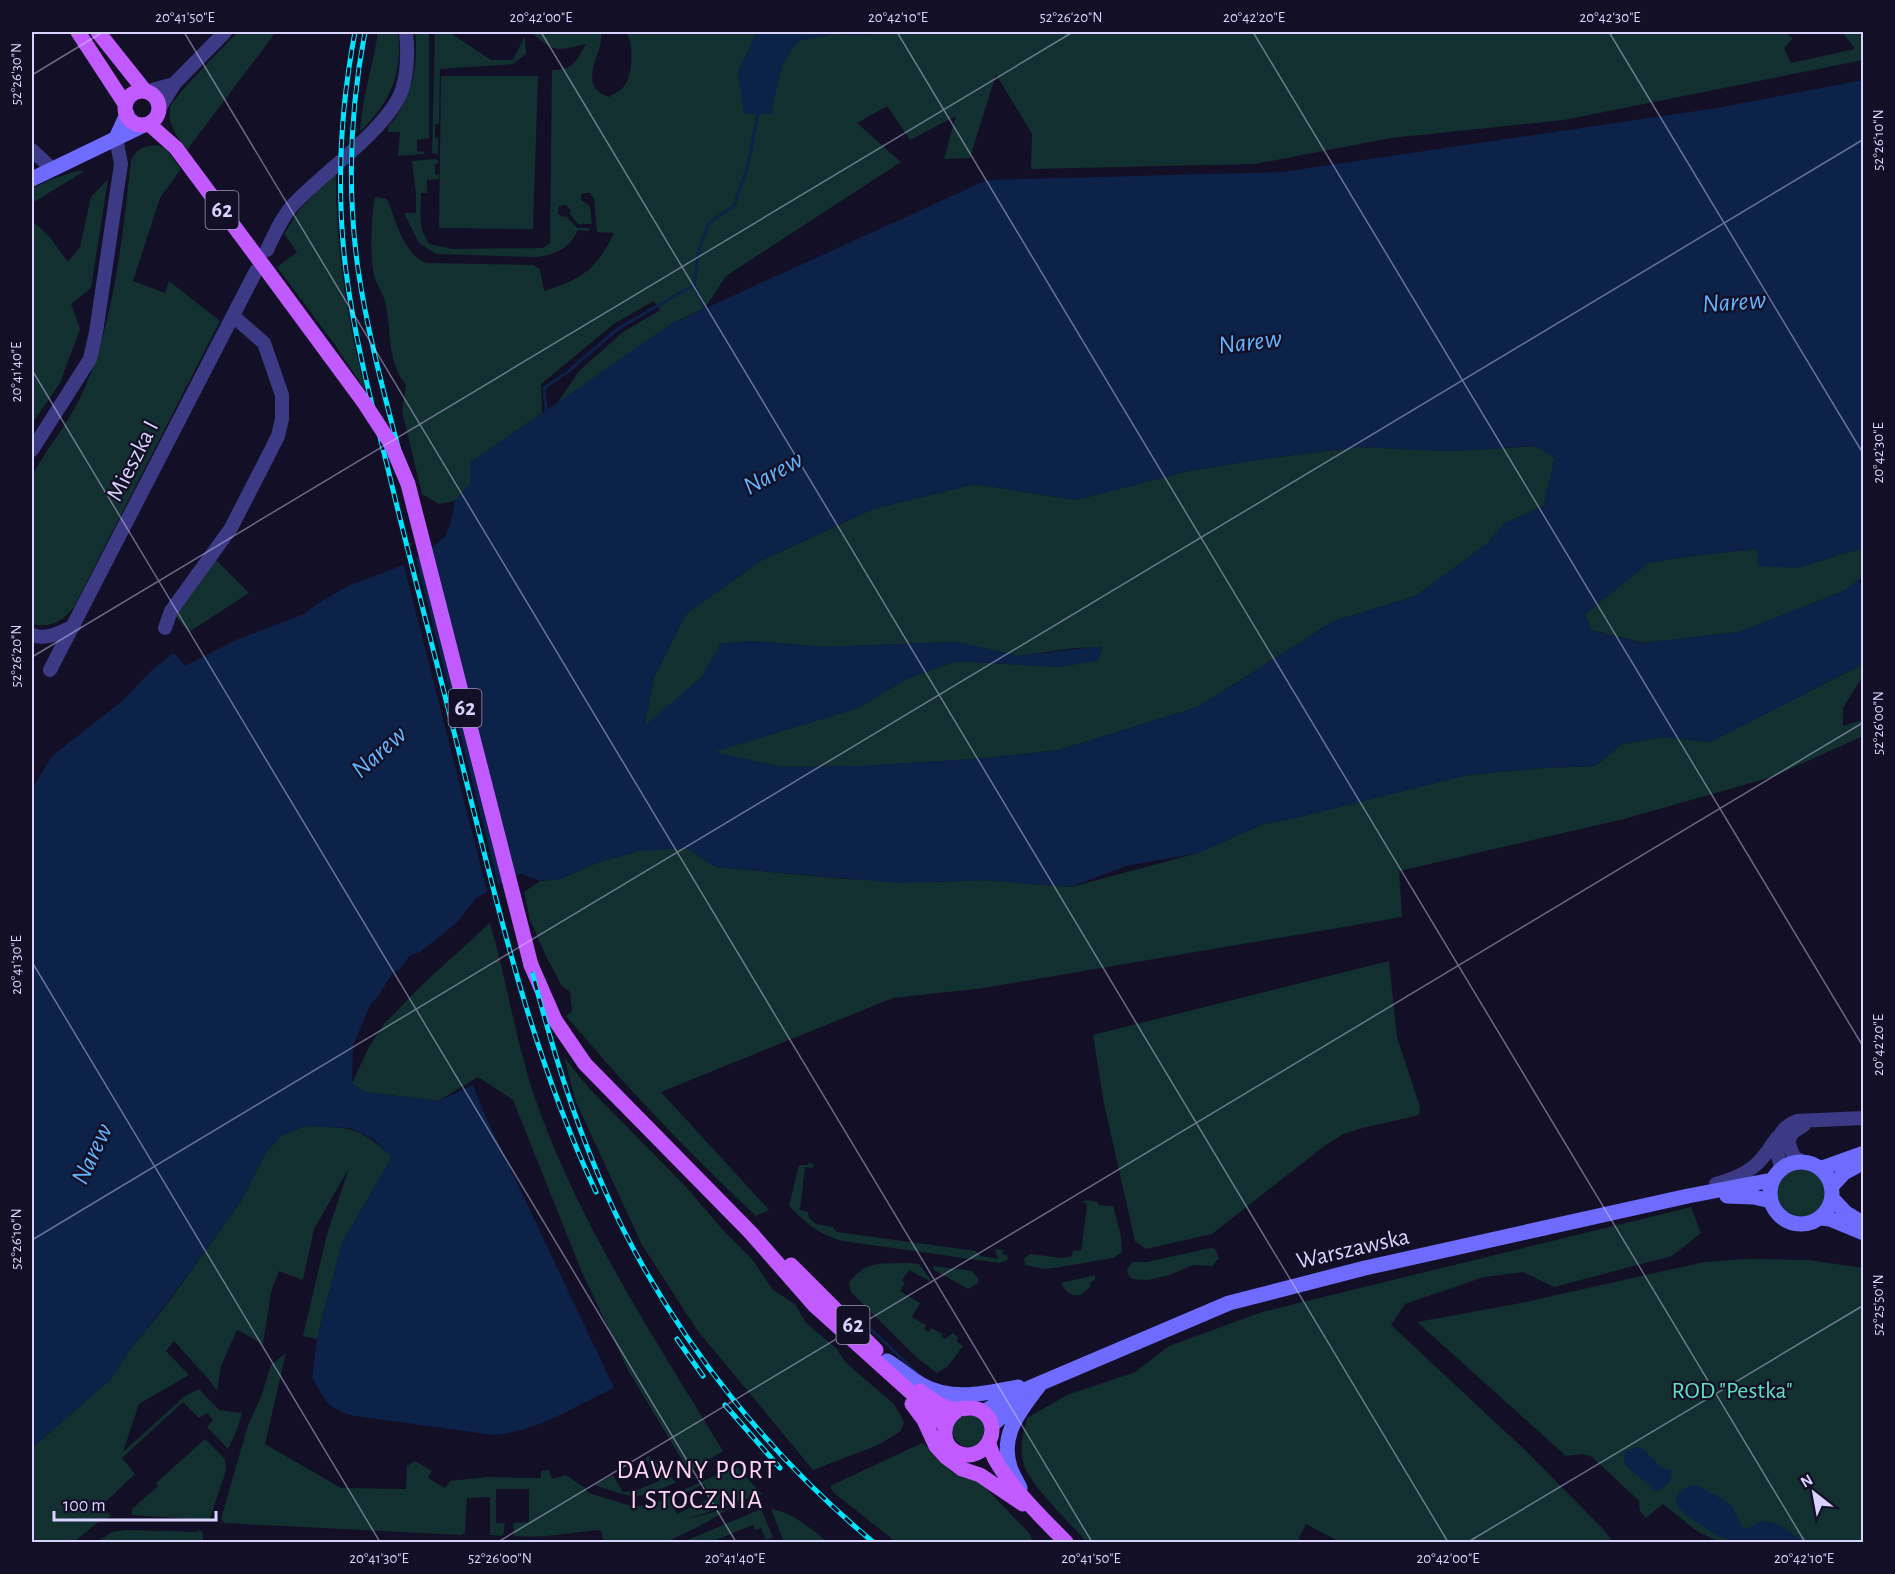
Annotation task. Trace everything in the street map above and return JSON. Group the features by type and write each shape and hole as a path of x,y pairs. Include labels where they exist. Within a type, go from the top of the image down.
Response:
{"main road":[{"path":"78,32 114,84 133,122 153,117"},
{"name":"62","path":"98,32 147,91 156,97 153,117 262,272 363,401 391,444 408,484 525,947 538,983 572,1048 596,1077 751,1233 815,1306 936,1416 945,1427 945,1436 951,1448 962,1454 974,1454 1066,1542"},
{"path":"116,138 133,93 147,91"},
{"path":"32,179 116,138 153,117"},
{"path":"1822,1168 1863,1153"},
{"path":"1863,1162 1844,1173 1832,1192 1826,1213 1804,1224 1788,1222 1776,1211 1771,1202 1770,1188 1772,1180 1782,1168 1790,1163 1801,1161 1815,1164 1827,1175 1832,1192 1846,1212 1863,1224"},
{"name":"Warszawska","path":"981,1411 987,1410 1008,1397 1229,1303 1365,1268 1688,1196 1772,1180"},
{"name":"Warszawska","path":"1688,1196 1754,1197 1771,1202"},
{"path":"1820,1218 1830,1219 1863,1233"},
{"name":"62","path":"751,1233 785,1259 915,1388 946,1408 958,1410 969,1407 981,1411"},
{"path":"887,1361 924,1386 958,1395 974,1395 1041,1383"},
{"path":"1023,1500 1010,1467 1007,1452 1008,1436 1015,1418 1041,1383"},
{"name":"Warszawska","path":"992,1425 1041,1383"},
{"name":"62","path":"899,1384 924,1420 936,1446 946,1457 962,1469 980,1475 1023,1500"},
{"path":"945,1427 948,1418 958,1410"},
{"path":"974,1454 980,1452 992,1437 992,1425 981,1411"},
{"name":"62","path":"989,1443 991,1453 1023,1500"}],"street":[{"path":"153,117 174,84 225,32"},
{"path":"267,250 290,208 370,134 395,103 406,72 406,32"},
{"path":"147,91 174,84"},
{"path":"32,450 90,359 121,164 116,138"},
{"path":"32,150 52,169"},
{"name":"Mieszka I","path":"50,670 233,316 262,272"},
{"path":"165,628 171,611 231,528 278,436 282,419 282,395 264,343 233,316"},
{"path":"32,635 52,636 74,626"},
{"path":"1688,1196 1749,1172 1764,1156 1780,1131 1788,1125 1797,1121 1863,1118"},
{"path":"1801,1161 1794,1157 1788,1142 1792,1133 1811,1122"},
{"path":"1778,1137 1782,1168"}],"green space":[{"path":"238,32 276,32 187,150 172,125 170,108 190,82"},
{"path":"378,32 398,32 396,74 387,99 360,132 363,107"},
{"path":"415,32 429,32 429,138 417,140 417,151 424,152 424,154 398,156 400,132 388,132 388,127 402,106 412,82 416,58"},
{"path":"435,32 449,32 491,60 513,60 525,36 526,54 513,64 440,69 439,124 435,124 438,154 432,153"},
{"path":"531,32 603,32 592,77 599,92 609,97 624,87 630,73 631,50 626,32 757,32 738,72 745,114 770,114 782,65 797,41 833,34 866,35 896,32 1784,32 1793,38 1784,48 1791,63 1855,49 1842,32 1863,32 1863,60 1564,120 1391,138 1255,164 1031,169 1032,134 996,74 970,158 944,159 956,116 910,140 887,106 857,123 901,162 726,276 705,308 671,324 556,405 579,371 623,332 660,310 654,301 615,323 541,384 542,413 470,463 470,484 455,501 439,504 422,494 402,411 406,385 395,366 385,301 373,268 372,236 375,197 387,199 412,253 427,263 533,265 540,269 544,291 578,277 594,264 614,233 597,232 594,199 590,193 582,193 581,200 590,206 592,224 578,224 566,205 559,206 558,214 566,216 577,228 589,228 589,231 578,230 561,250 537,257 436,254 419,243 404,213 416,213 412,161 435,159 438,163 435,164 435,174 439,175 439,179 427,180 427,193 421,193 421,225 429,244 452,249 543,248 550,243 552,70 559,70 574,63 586,44 562,49 551,47"},
{"path":"441,76 538,76 533,229 439,228"},
{"path":"159,145 166,149 181,169 160,198 133,281 165,293 169,281 220,321 74,607 56,623 32,624 32,476 80,398 101,343 115,282 131,160 142,148"},
{"path":"77,171 85,171 32,203 32,189 49,180"},
{"path":"336,172 343,282 365,390 277,267 297,252 284,234 299,210 315,193 314,191"},
{"path":"108,179 91,288 71,304 80,329 60,383 32,424 32,221 49,236 68,262 80,247 91,197"},
{"path":"1537,446 1555,458 1544,505 1504,524 1488,543 1416,596 1334,621 1198,707 1059,750 987,758 864,766 782,767 712,752 858,708 904,680 956,661 1059,667 1098,660 1102,647 1075,648 1018,656 956,642 823,647 752,641 721,644 702,677 644,727 654,678 686,614 762,560 873,509 975,484 1076,500 1188,471 1358,447 1450,451"},
{"path":"1863,548 1863,577 1844,591 1740,632 1643,643 1591,630 1585,614 1648,563 1758,549 1796,568"},
{"path":"212,556 249,593 189,632 171,611"},
{"path":"1863,664 1863,679 1843,708 1843,726 1863,720 1863,736 1772,777 1624,819 1399,871 1402,917 984,988 893,998 661,1092 769,1210 756,1216 658,1119 566,1016 572,1011 570,992 561,985 546,956 530,920 524,892 540,881 560,879 599,862 643,850 686,848 716,867 849,879 936,882 982,880 1071,887 1198,853 1263,824 1467,775 1595,766 1622,744 1663,737 1710,742"},
{"path":"490,923 534,1096 561,1164 626,1290 723,1451 689,1472 628,1370 581,1270 513,1100 478,1077 438,1101 364,1092 352,1083 369,1047 384,1024 425,982"},
{"path":"1389,961 1397,1037 1420,1107 1419,1115 1343,1134 1323,1147 1212,1234 1146,1249 1135,1241 1104,1104 1093,1035"},
{"path":"564,1057 589,1088 685,1186 752,1259 773,1290 795,1304 806,1323 836,1348 847,1364 894,1404 904,1422 901,1431 878,1445 813,1470 697,1330 642,1245 576,1102"},
{"path":"304,1126 352,1130 371,1139 392,1157 342,1243 317,1339 303,1336 327,1234 349,1168 314,1229 303,1280 279,1271 271,1292 263,1344 237,1330 221,1366 217,1391 174,1341 166,1351 189,1375 139,1404 123,1452 185,1396 199,1389 219,1410 242,1413 228,1449 207,1427 213,1420 207,1413 199,1418 183,1402 122,1458 135,1474 102,1505 111,1516 97,1523 74,1542 32,1542 32,1448 112,1378 128,1352 167,1304 241,1201 266,1152 281,1136"},
{"path":"809,1162 814,1165 813,1168 805,1167 800,1210 808,1212 809,1218 816,1224 833,1227 837,1232 976,1251 981,1256 998,1259 995,1249 1004,1250 1002,1254 1007,1255 1008,1260 999,1263 843,1241 820,1232 789,1206 799,1165 808,1165"},
{"path":"1796,1169 1806,1169 1821,1179 1825,1193 1821,1207 1815,1213 1806,1217 1796,1217 1781,1207 1777,1198 1777,1188 1787,1173"},
{"path":"1088,1200 1098,1202 1098,1205 1113,1206 1121,1236 1122,1252 1113,1258 1060,1267 1044,1269 1025,1265 1024,1259 1030,1254 1062,1258 1072,1256 1073,1250 1081,1251 1087,1206 1086,1203 1081,1202"},
{"path":"1691,1207 1701,1233 1672,1256 1554,1287 1523,1272 1484,1277 1405,1304 1391,1325 1525,1450 1613,1542 1340,1542 1306,1524 1297,1542 1087,1542 1042,1493 1024,1465 1022,1447 1027,1418 1067,1395 1135,1372 1169,1346 1262,1312"},
{"path":"1210,1248 1215,1249 1219,1258 1212,1266 1193,1265 1170,1275 1148,1280 1133,1279 1128,1275 1127,1269 1132,1262 1147,1262"},
{"name":"ROD \"Pestka\"","path":"1746,1259 1809,1260 1863,1268 1863,1542 1720,1542 1698,1532 1663,1504 1646,1518 1640,1511 1639,1501 1592,1457 1583,1454 1566,1456 1417,1322 1521,1303 1704,1262"},
{"path":"919,1264 933,1283 909,1270 902,1280 905,1283 900,1291 920,1303 912,1317 926,1325 924,1329 929,1332 931,1328 943,1334 941,1337 945,1339 953,1333 958,1337 957,1342 963,1346 947,1367 937,1373 917,1358 851,1292 849,1283 861,1270 875,1265"},
{"path":"933,1266 972,1271 978,1278 978,1283 968,1289 934,1270"},
{"path":"1095,1275 1095,1279 1090,1283 1091,1286 1081,1295 1069,1293 1061,1283"},
{"path":"286,1353 265,1444 341,1488 406,1489 407,1466 415,1461 432,1471 428,1478 445,1488 450,1481 487,1477 541,1478 541,1471 549,1470 552,1479 566,1475 589,1493 631,1506 655,1503 736,1466 762,1494 684,1520 732,1507 666,1542 606,1542 603,1541 601,1530 547,1536 514,1536 513,1523 529,1522 529,1489 496,1489 496,1523 505,1523 503,1536 490,1535 490,1497 467,1498 465,1533 460,1535 224,1523 221,1519 248,1425 261,1397 271,1365","holes":["704,1484 710,1498 677,1514 670,1500"]},
{"path":"969,1415 981,1419 985,1431 981,1443 969,1447 957,1443 953,1431 957,1419"},
{"path":"205,1439 225,1459 226,1471 209,1520 132,1515 132,1509 158,1486 156,1483"},
{"path":"922,1443 952,1472 982,1484 1030,1534 1033,1542 896,1542 834,1493 830,1486"},
{"path":"649,1456 676,1482 652,1493 635,1496 594,1485 613,1475 623,1492 635,1491 659,1481 645,1458"},
{"path":"761,1509 773,1537 766,1540 761,1528 755,1530 753,1525 711,1542 683,1542"},
{"path":"771,1509 794,1517 827,1542 784,1542"},
{"path":"126,1530 197,1532 197,1530 203,1533 203,1542 97,1542 112,1532"}],"water":[{"path":"757,32 896,32 866,35 833,34 797,41 782,65 771,114 744,114 738,72"},
{"name":"Narew","path":"1863,80 1863,548 1796,568 1758,566 1757,549 1648,563 1585,614 1591,630 1642,643 1739,632 1844,591 1862,577 1863,573 1863,577 1858,581 1863,584 1863,664 1710,742 1663,737 1622,744 1595,766 1467,775 1263,824 1198,853 1126,866 1071,887 982,880 899,883 716,867 686,848 641,851 599,862 560,879 540,881 522,874 514,876 475,899 458,921 420,952 410,955 400,969 392,974 377,998 371,1003 353,1046 352,1083 364,1092 438,1101 473,1085 484,1113 614,1388 540,1424 493,1435 349,1415 334,1408 326,1401 312,1378 317,1339 342,1243 392,1157 373,1139 350,1128 304,1126 281,1136 266,1152 241,1201 167,1303 128,1352 112,1378 32,1448 32,789 52,756 121,702 152,670 174,653 185,666 236,640 304,614 348,586 406,564 445,537 455,501 470,484 470,463 671,324 987,180 1282,172 1717,108","holes":["1536,446 1555,458 1544,505 1504,524 1488,543 1416,596 1334,621 1198,707 1059,750 987,758 864,766 782,767 714,752 858,708 904,680 956,661 1059,667 1098,660 1102,646 1018,656 956,642 823,647 752,641 720,644 702,677 644,726 654,678 686,614 762,560 873,509 975,484 1076,500 1188,471 1358,447 1450,451"]},
{"path":"1637,1447 1642,1448 1662,1468 1672,1471 1670,1482 1657,1492 1625,1465 1623,1456 1626,1451"},
{"path":"1691,1485 1697,1485 1727,1502 1733,1507 1743,1528 1747,1529 1760,1522 1771,1522 1804,1542 1733,1542 1719,1536 1691,1519 1678,1506 1677,1496"}],"pier":[{"path":"415,555 499,888 488,895 403,562"}],"waterway":[{"path":"705,308 694,285 699,249 709,223 734,206 748,165 758,114"},
{"path":"546,410 544,388 566,373 619,328 694,285"},
{"path":"852,1311 916,1372"}],"railway":[{"path":"355,32 346,91 340,181 346,271 358,344 495,898 529,1017 549,1077 596,1192"},
{"path":"365,32 353,120 351,180 358,269 367,320 532,971 577,1121 623,1229 673,1316 702,1358 732,1398 799,1474 873,1542"},
{"path":"677,1339 703,1376"},
{"path":"725,1405 780,1468"}],"district":[{"name":"DAWNY PORT I STOCZNIA","path":"697,1485"}]}
